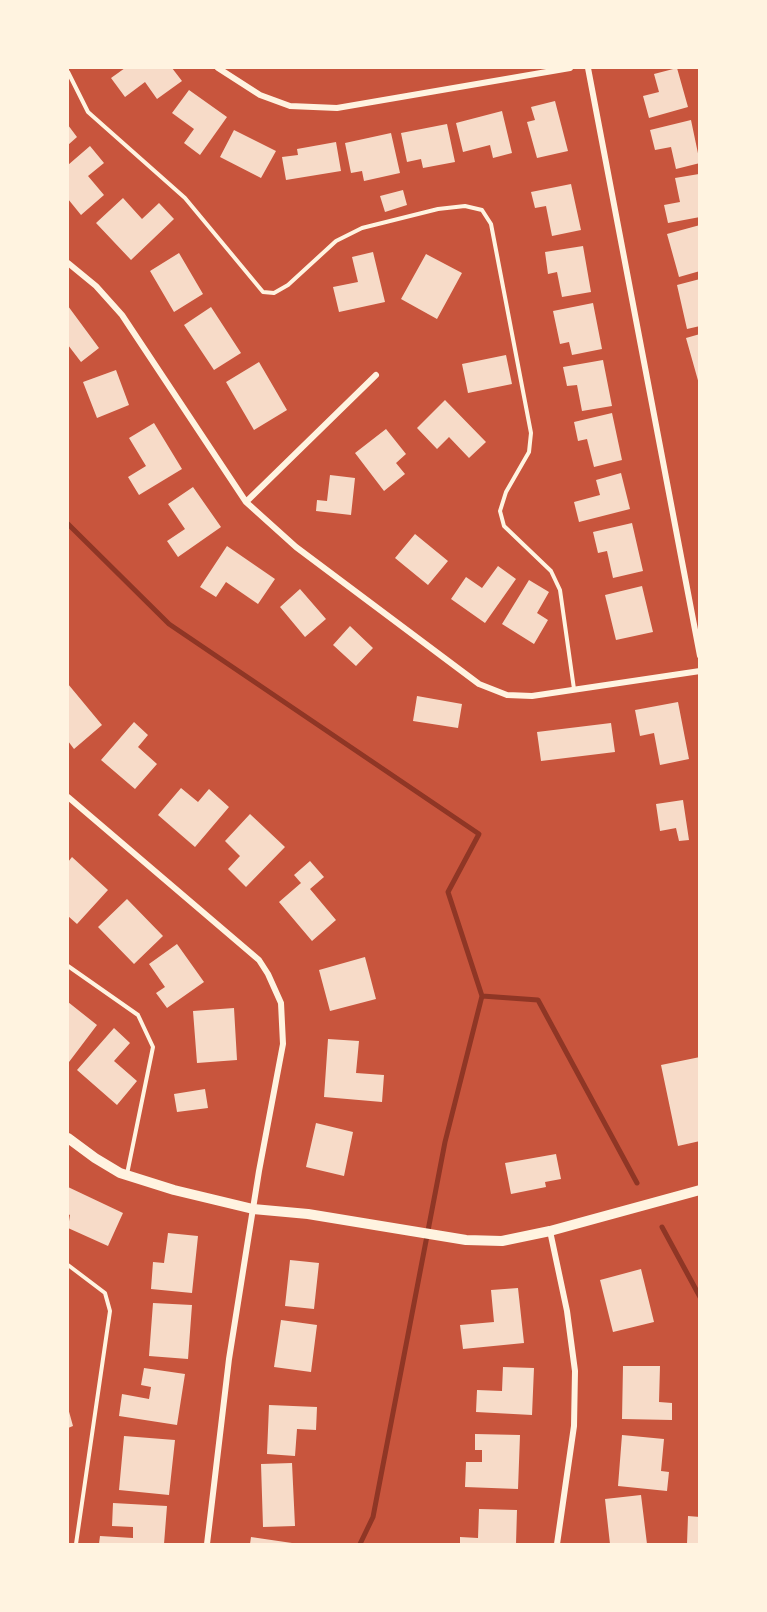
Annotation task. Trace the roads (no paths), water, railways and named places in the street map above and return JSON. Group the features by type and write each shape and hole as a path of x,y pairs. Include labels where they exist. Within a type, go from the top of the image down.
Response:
{"street":[{"path":"218,68 260,94 290,106 337,108 570,68"},
{"path":"588,68 699,656"},
{"path":"68,263 96,286 122,315 246,502 296,547 479,684 507,695 532,696 699,670"},
{"path":"246,502 376,375"},
{"path":"68,797 259,960 281,1003 283,1044 229,1359 207,1545"},
{"path":"68,1138 95,1158 127,1175 174,1190 253,1209 308,1214 387,1226 443,1238 502,1241 550,1231 699,1190"},
{"path":"550,1231 567,1311 575,1371 574,1426 557,1545"}],"lane":[{"path":"68,72 88,112 185,198 263,292 274,293 288,285 336,241 362,228 438,209 465,206 482,210 490,224 531,433 530,452 506,492 500,511 504,526 551,571 560,590 574,689"},
{"path":"68,966 138,1015 153,1047 127,1175"},
{"path":"68,1265 105,1293 110,1311 76,1545"}],"waterway":[{"path":"68,524 169,624 479,834 448,892 482,996 445,1142 373,1517 360,1544"},
{"path":"482,996 538,1000 637,1183"},
{"path":"662,1227 700,1297"}]}
